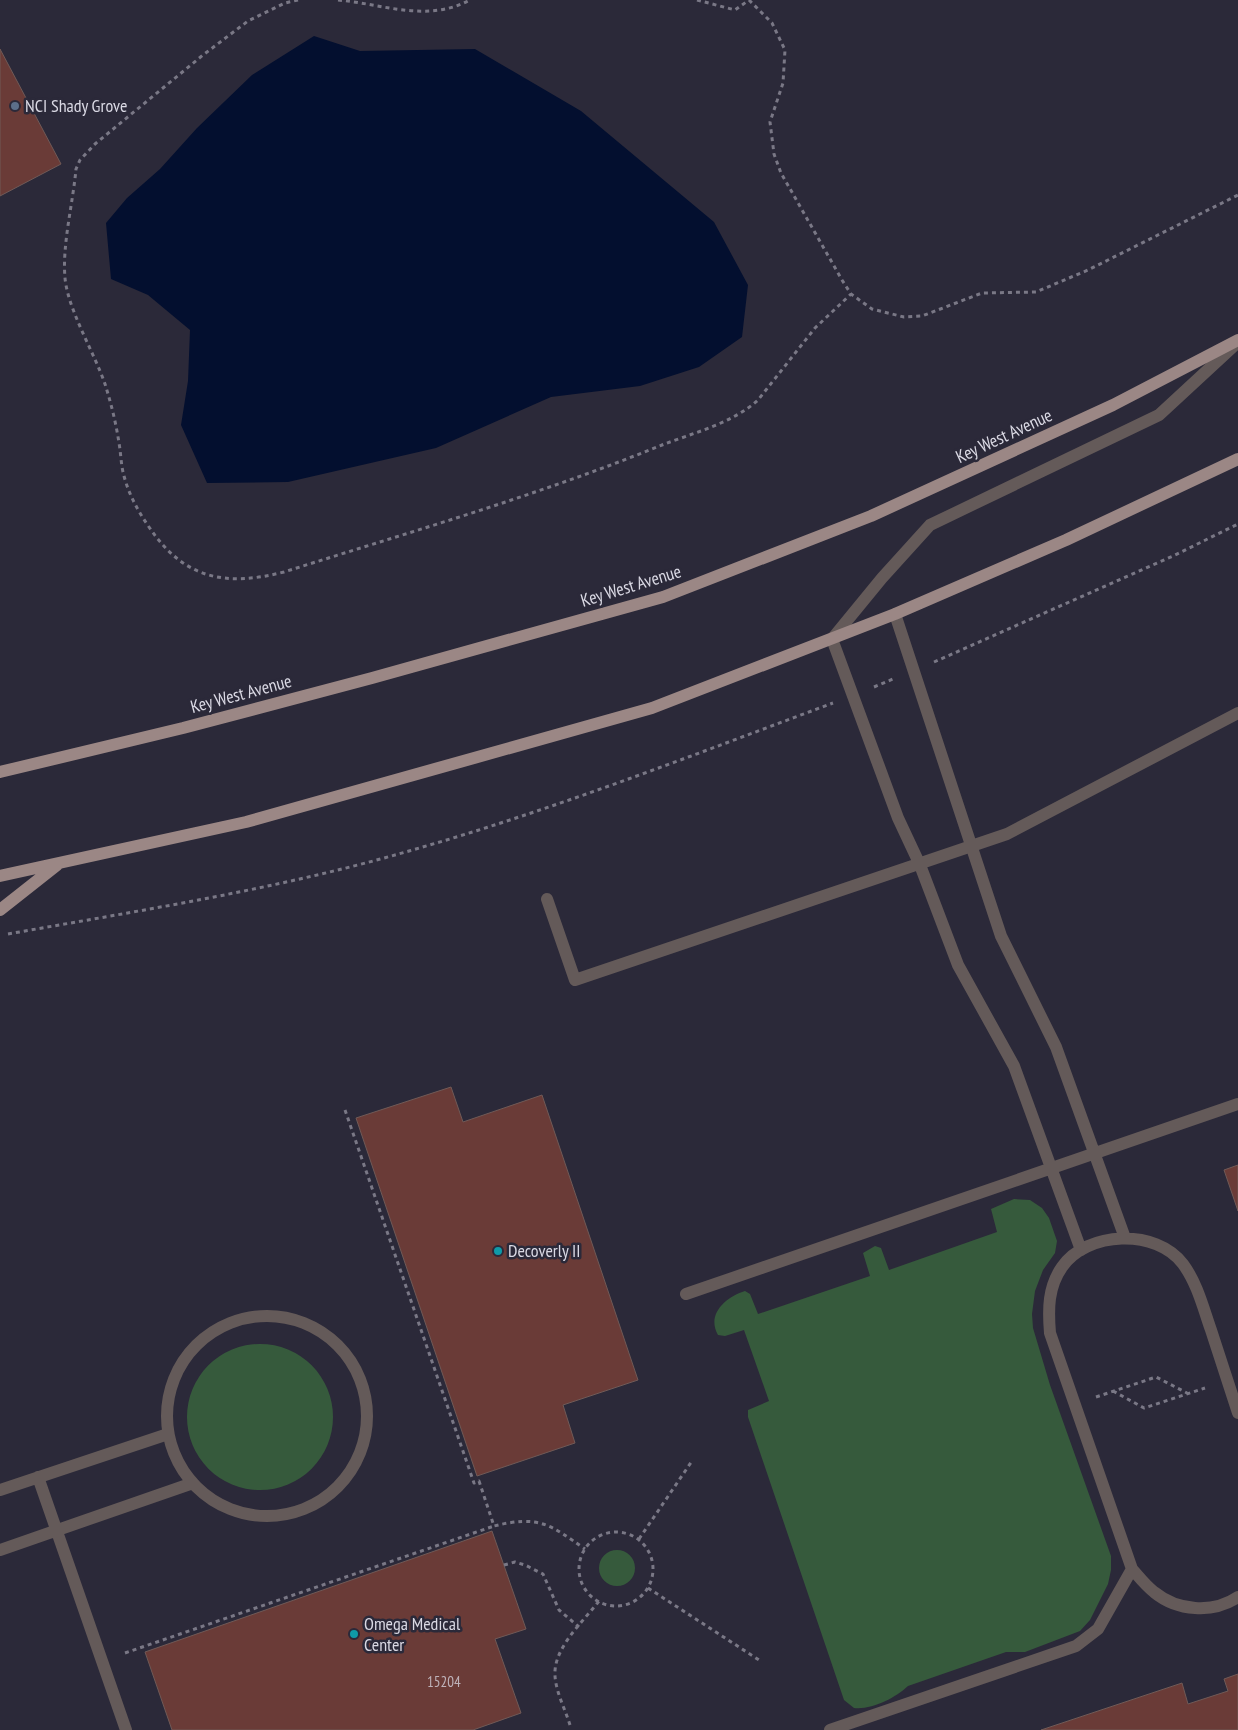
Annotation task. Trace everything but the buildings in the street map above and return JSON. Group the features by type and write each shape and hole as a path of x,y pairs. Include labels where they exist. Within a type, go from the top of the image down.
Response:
{"main road":[{"name":"Key West Avenue","path":"0,772 182,728 353,683 664,596 871,516 1113,405 1238,341"},
{"path":"0,876 246,822 652,708 895,614 1066,540 1238,460"},
{"path":"0,910 61,863"}],"lane":[{"path":"1081,1250 1014,1066 958,965 920,865 898,818 832,639 882,578 930,525 1159,415 1238,341"},
{"path":"895,614 1001,936 1056,1047 1096,1152 1125,1238"},
{"path":"547,898 575,980 920,865 1007,834 1238,713"},
{"path":"686,1294 1238,1104"},
{"path":"1238,1413 1197,1289 1182,1263 1166,1249 1148,1241 1125,1238 1102,1242 1081,1250 1062,1266 1052,1286 1048,1305 1050,1333 1132,1569 1153,1592 1169,1603 1190,1608 1212,1608 1238,1597"},
{"path":"259,1316 293,1319 314,1327 340,1346 358,1372 367,1406 364,1444 349,1475 324,1498 296,1512 261,1516 229,1509 201,1492 193,1483 179,1467 168,1434 167,1401 176,1372 194,1346 224,1325 259,1316"},
{"path":"0,1490 168,1434"},
{"path":"38,1477 126,1730"},
{"path":"0,1550 193,1483"},
{"path":"830,1730 1076,1646 1098,1629 1132,1569"}],"path":[{"path":"298,0 285,3 267,11 217,45 95,144 80,160 76,169 65,252 66,286 104,384 115,421 123,474 134,502 155,536 178,561 191,568 219,578 233,580 284,572 564,483 723,421 750,408 815,328 851,294"},
{"path":"338,0 419,12 444,10 470,0"},
{"path":"697,0 735,10 749,0 772,23 781,37 785,50 783,83 770,122 774,154 782,173 851,294 872,309 904,317 922,316 982,293 1036,292 1088,270 1238,195"},
{"path":"0,935 234,894 409,851 604,788 914,671 1173,556 1238,524"},
{"path":"345,1110 474,1483 479,1481 494,1526"},
{"path":"1075,1404 1156,1377 1188,1393"},
{"path":"1113,1391 1144,1408 1227,1381"},
{"path":"639,1539 692,1461"},
{"path":"125,1653 494,1526 522,1521 551,1525 585,1549"},
{"path":"616,1532 628,1534 639,1539 647,1548 652,1558 653,1570 648,1588 635,1601 624,1605 612,1606 590,1595 583,1585 579,1573 580,1560 585,1549 604,1534 616,1532"},
{"path":"504,1565 515,1562 543,1574 559,1610 579,1627"},
{"path":"648,1588 759,1660"},
{"path":"570,1724 556,1684 555,1666 563,1648 599,1601"}],"green space":[{"path":"1014,1199 1030,1200 1042,1208 1049,1218 1057,1241 1055,1253 1043,1270 1035,1291 1032,1314 1033,1328 1050,1385 1111,1556 1108,1584 1090,1620 1080,1631 1025,1652 1006,1652 908,1686 897,1695 876,1705 854,1708 844,1700 748,1417 748,1410 769,1401 744,1330 725,1336 718,1335 714,1320 716,1313 731,1297 745,1291 750,1294 758,1314 870,1276 863,1253 875,1246 881,1248 889,1270 997,1232 991,1209"},
{"path":"260,1344 288,1350 312,1365 327,1389 333,1417 327,1445 312,1469 288,1484 260,1490 232,1484 208,1469 193,1445 187,1417 193,1389 208,1365 232,1350"},
{"path":"617,1550 629,1556 635,1568 629,1580 617,1586 605,1580 599,1568 605,1556"}],"water":[{"path":"314,36 360,51 475,49 581,111 714,222 748,285 742,337 699,367 640,386 551,397 436,448 288,482 207,483 181,425 188,381 190,330 148,295 111,279 106,223 127,198 160,169 197,128 252,75"}],"place":[{"name":"NCI Shady Grove","path":"15,106"},
{"name":"Decoverly II","path":"498,1251"},
{"name":"Omega Medical Center","path":"354,1634"}]}
